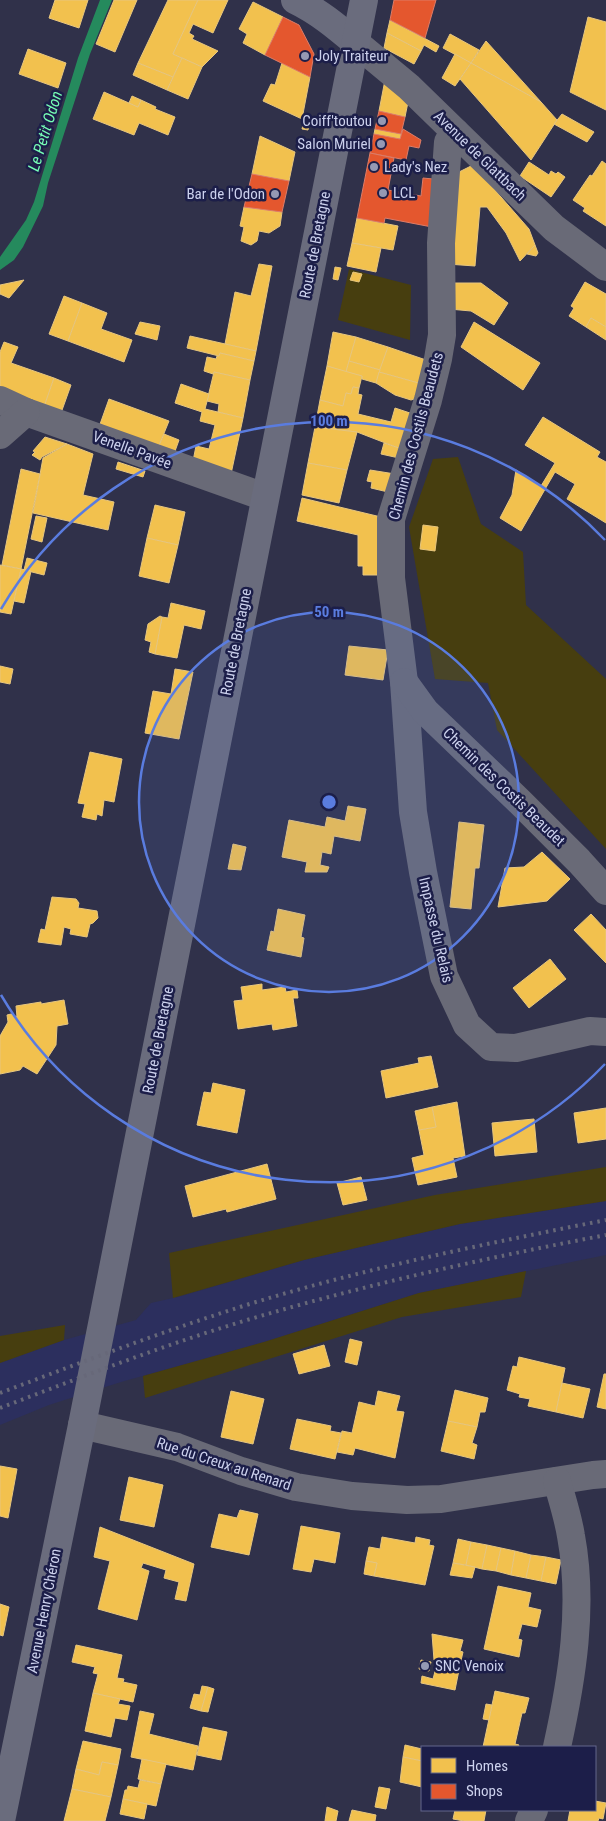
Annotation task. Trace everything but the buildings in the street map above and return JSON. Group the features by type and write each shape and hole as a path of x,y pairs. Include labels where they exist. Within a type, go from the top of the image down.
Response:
{"main road":[{"path":"295,0 326,19 356,43"},
{"name":"Route de Bretagne","path":"84,1412 364,0"},
{"name":"Avenue Henry Chéron","path":"1,1821 84,1412"}],"street":[{"name":"Avenue de Glattbach","path":"356,43 409,87 554,228 606,267"},
{"name":"Chemin des Costils Beaudets","path":"404,682 391,578 391,520 437,366 442,335 441,243 448,142 455,132"},
{"name":"Venelle Pavée","path":"0,400 26,412 265,497"},
{"path":"0,435 26,412"},
{"name":"Chemin des Costis Beaudet","path":"404,682 425,711 520,802 606,891"},
{"name":"Impasse du Relais","path":"404,682 413,812 423,872 444,976 467,1025 491,1047 516,1048 590,1031 606,1032"},
{"name":"Rue du Creux au Renard","path":"84,1412 241,1471 296,1487 352,1496 407,1500 441,1499 606,1474"},
{"path":"557,1480 571,1536 576,1577 577,1613 573,1664 557,1746"}],"shaded area":[{"path":"100,0 112,0 90,54 48,183 43,206 23,247 14,260 0,270 0,257 26,220 34,202 78,58"},
{"path":"349,269 411,285 410,340 338,320"},
{"path":"458,457 481,524 523,552 526,605 606,679 606,849 497,730 488,683 435,679 409,527 433,459"},
{"path":"606,1167 606,1201 460,1224 304,1260 173,1298 169,1253 435,1195"},
{"path":"606,1201 606,1255 419,1293 264,1342 121,1382 49,1405 0,1425 0,1363 64,1340 136,1320 151,1303 182,1296 304,1260 460,1224"},
{"path":"526,1271 521,1297 402,1317 145,1398 143,1376 264,1342 419,1293"},
{"path":"65,1325 64,1340 0,1363 0,1336"}],"railway":[{"path":"0,1393 191,1323 299,1289 430,1256 606,1220"},
{"path":"0,1408 164,1347 264,1315 434,1271 606,1235"}],"place":[{"name":"Joly Traiteur","path":"305,56"},
{"name":"Coiff'toutou","path":"382,121"},
{"name":"Salon Muriel","path":"381,144"},
{"name":"Lady's Nez","path":"374,167"},
{"name":"LCL","path":"383,193"},
{"name":"Bar de l'Odon","path":"275,194"},
{"name":"SNC Venoix","path":"425,1666"}],"water label":[{"name":"Le Petit Odon","path":"45,131"}]}
